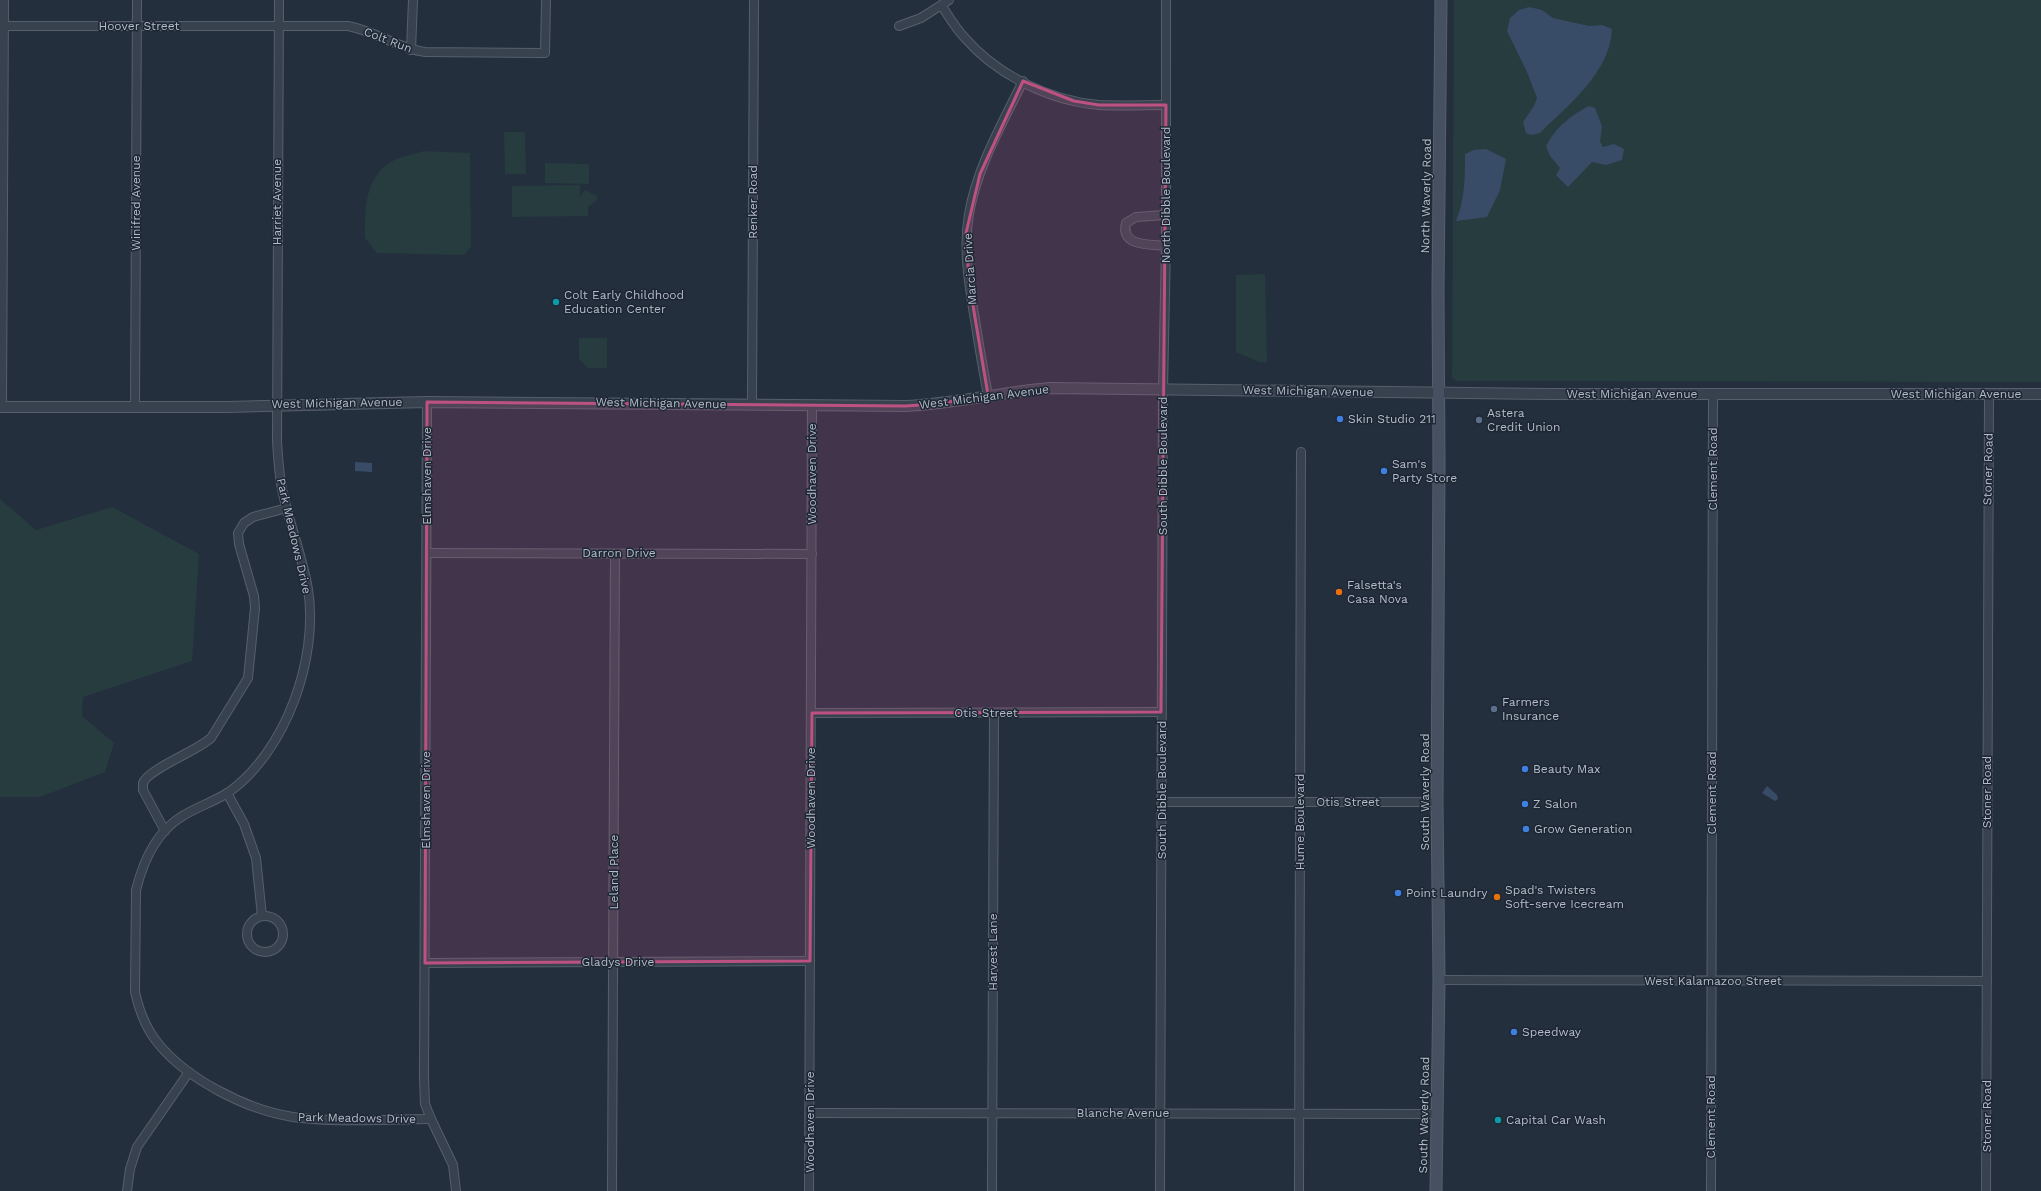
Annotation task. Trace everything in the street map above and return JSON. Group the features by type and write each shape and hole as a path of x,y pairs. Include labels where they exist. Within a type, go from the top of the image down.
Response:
{"main road":[{"name":"North Waverly Road","path":"1438,392 1441,0"},
{"name":"South Waverly Road","path":"1436,1191 1439,980 1437,802 1438,392"}],"street":[{"path":"1,407 2,26 4,0"},
{"name":"Winifred Avenue","path":"135,406 137,0"},
{"name":"Harriet Avenue","path":"276,405 279,0"},
{"path":"411,50 413,0"},
{"name":"Colt Run","path":"278,26 348,26 378,34 411,50 426,52 545,53 546,0"},
{"name":"Renker Road","path":"752,405 754,0"},
{"path":"899,26 921,18 942,6 949,0"},
{"name":"North Dibble Boulevard","path":"1163,389 1166,246 1166,0"},
{"path":"942,6 964,38 983,55 1023,82 1074,101 1099,104 1166,105"},
{"name":"Hoover Street","path":"2,26 278,26"},
{"name":"Marcia Drive","path":"988,395 969,282 966,233 972,200 980,174 991,145 1023,82"},
{"path":"1165,215 1136,217 1126,223 1125,228 1127,237 1132,242 1166,246"},
{"name":"West Michigan Avenue","path":"1,407 276,405 428,402 649,402 752,405 926,405 988,395 1050,388 1713,394 2041,394"},
{"name":"South Dibble Boulevard","path":"1160,1191 1163,389"},
{"name":"Clement Road","path":"1711,1191 1713,394"},
{"name":"Stoner Road","path":"1986,1191 1989,394"},
{"name":"Elmshaven Drive","path":"428,402 424,1077 426,1104 430,1119 453,1165 456,1191"},
{"name":"Park Meadows Drive","path":"276,405 280,475 308,591 309,635 299,685 280,730 265,754 245,779 227,793 180,817 157,839 147,857 136,890 135,992 142,1018 156,1041 167,1054 190,1072 238,1100 260,1109 293,1116 326,1119 430,1119"},
{"name":"Woodhaven Drive","path":"810,1191 812,405"},
{"name":"Hume Boulevard","path":"1299,1191 1301,452"},
{"path":"165,831 143,790 143,783 151,773 203,745 211,738 248,678 255,608 254,596 239,544 238,533 244,523 253,517 287,508"},
{"name":"Darron Drive","path":"427,553 812,554"},
{"name":"Leland Place","path":"612,1191 615,554"},
{"name":"Otis Street","path":"812,713 1162,712"},
{"name":"Harvest Lane","path":"992,1191 994,713"},
{"path":"227,793 244,824 256,858 262,916"},
{"name":"Otis Street","path":"1162,802 1437,802"},
{"path":"262,916 274,918 278,922 283,933 280,944 270,951 264,952 253,948 247,938 248,926 257,918 262,916"},
{"name":"Gladys Drive","path":"425,963 810,961"},
{"name":"West Kalamazoo Street","path":"1439,980 1987,981"},
{"path":"127,1191 130,1169 137,1147 190,1072"},
{"name":"Blanche Avenue","path":"810,1113 1436,1114"}],"highlighted area":[{"path":"1023,81 1074,101 1099,105 1166,105 1161,712 812,713 810,961 425,963 427,402 905,406 937,404 988,395 969,282 966,233 980,174"}],"green space":[{"path":"1454,0 2041,0 2041,382 1457,381 1452,378"},
{"path":"504,132 525,132 526,174 505,174"},
{"path":"424,151 470,153 471,247 464,255 377,253 365,238 365,217 370,187 381,170 389,163 401,157"},
{"path":"545,163 589,164 589,184 545,183"},
{"path":"580,185 580,197 585,190 597,196 597,200 588,207 588,216 512,217 512,186"},
{"path":"1265,274 1267,362 1259,362 1236,352 1236,275"},
{"path":"579,338 607,338 607,368 588,368 579,359"},
{"path":"0,499 36,530 112,507 199,554 192,661 83,697 82,716 114,743 105,772 40,797 0,797"}],"water":[{"path":"1529,7 1542,10 1553,18 1589,26 1602,25 1612,29 1610,45 1596,74 1575,99 1540,133 1531,135 1526,133 1523,122 1534,106 1537,98 1527,72 1507,31 1510,18 1519,10"},
{"path":"1589,106 1595,108 1602,126 1600,142 1603,147 1614,144 1624,149 1622,160 1606,165 1592,162 1568,187 1556,175 1560,168 1550,156 1546,146 1559,127 1575,114"},
{"path":"1486,149 1506,159 1500,190 1487,217 1456,221 1463,197 1465,180 1465,154 1474,150"},
{"path":"355,462 372,463 372,472 355,471"},
{"path":"1767,786 1777,795 1778,799 1775,801 1762,793"}],"place":[{"name":"Colt Early Childhood Education Center","path":"556,302"},
{"name":"Skin Studio 211","path":"1340,419"},
{"name":"Astera Credit Union","path":"1479,420"},
{"name":"Sam's Party Store","path":"1384,471"},
{"name":"Falsetta's Casa Nova","path":"1339,592"},
{"name":"Farmers Insurance","path":"1494,709"},
{"name":"Beauty Max","path":"1525,769"},
{"name":"Z Salon","path":"1525,804"},
{"name":"Grow Generation","path":"1526,829"},
{"name":"Point Laundry","path":"1398,893"},
{"name":"Spad's Twisters Soft-serve Icecream","path":"1497,897"},
{"name":"Speedway","path":"1514,1032"},
{"name":"Capital Car Wash","path":"1498,1120"}]}
